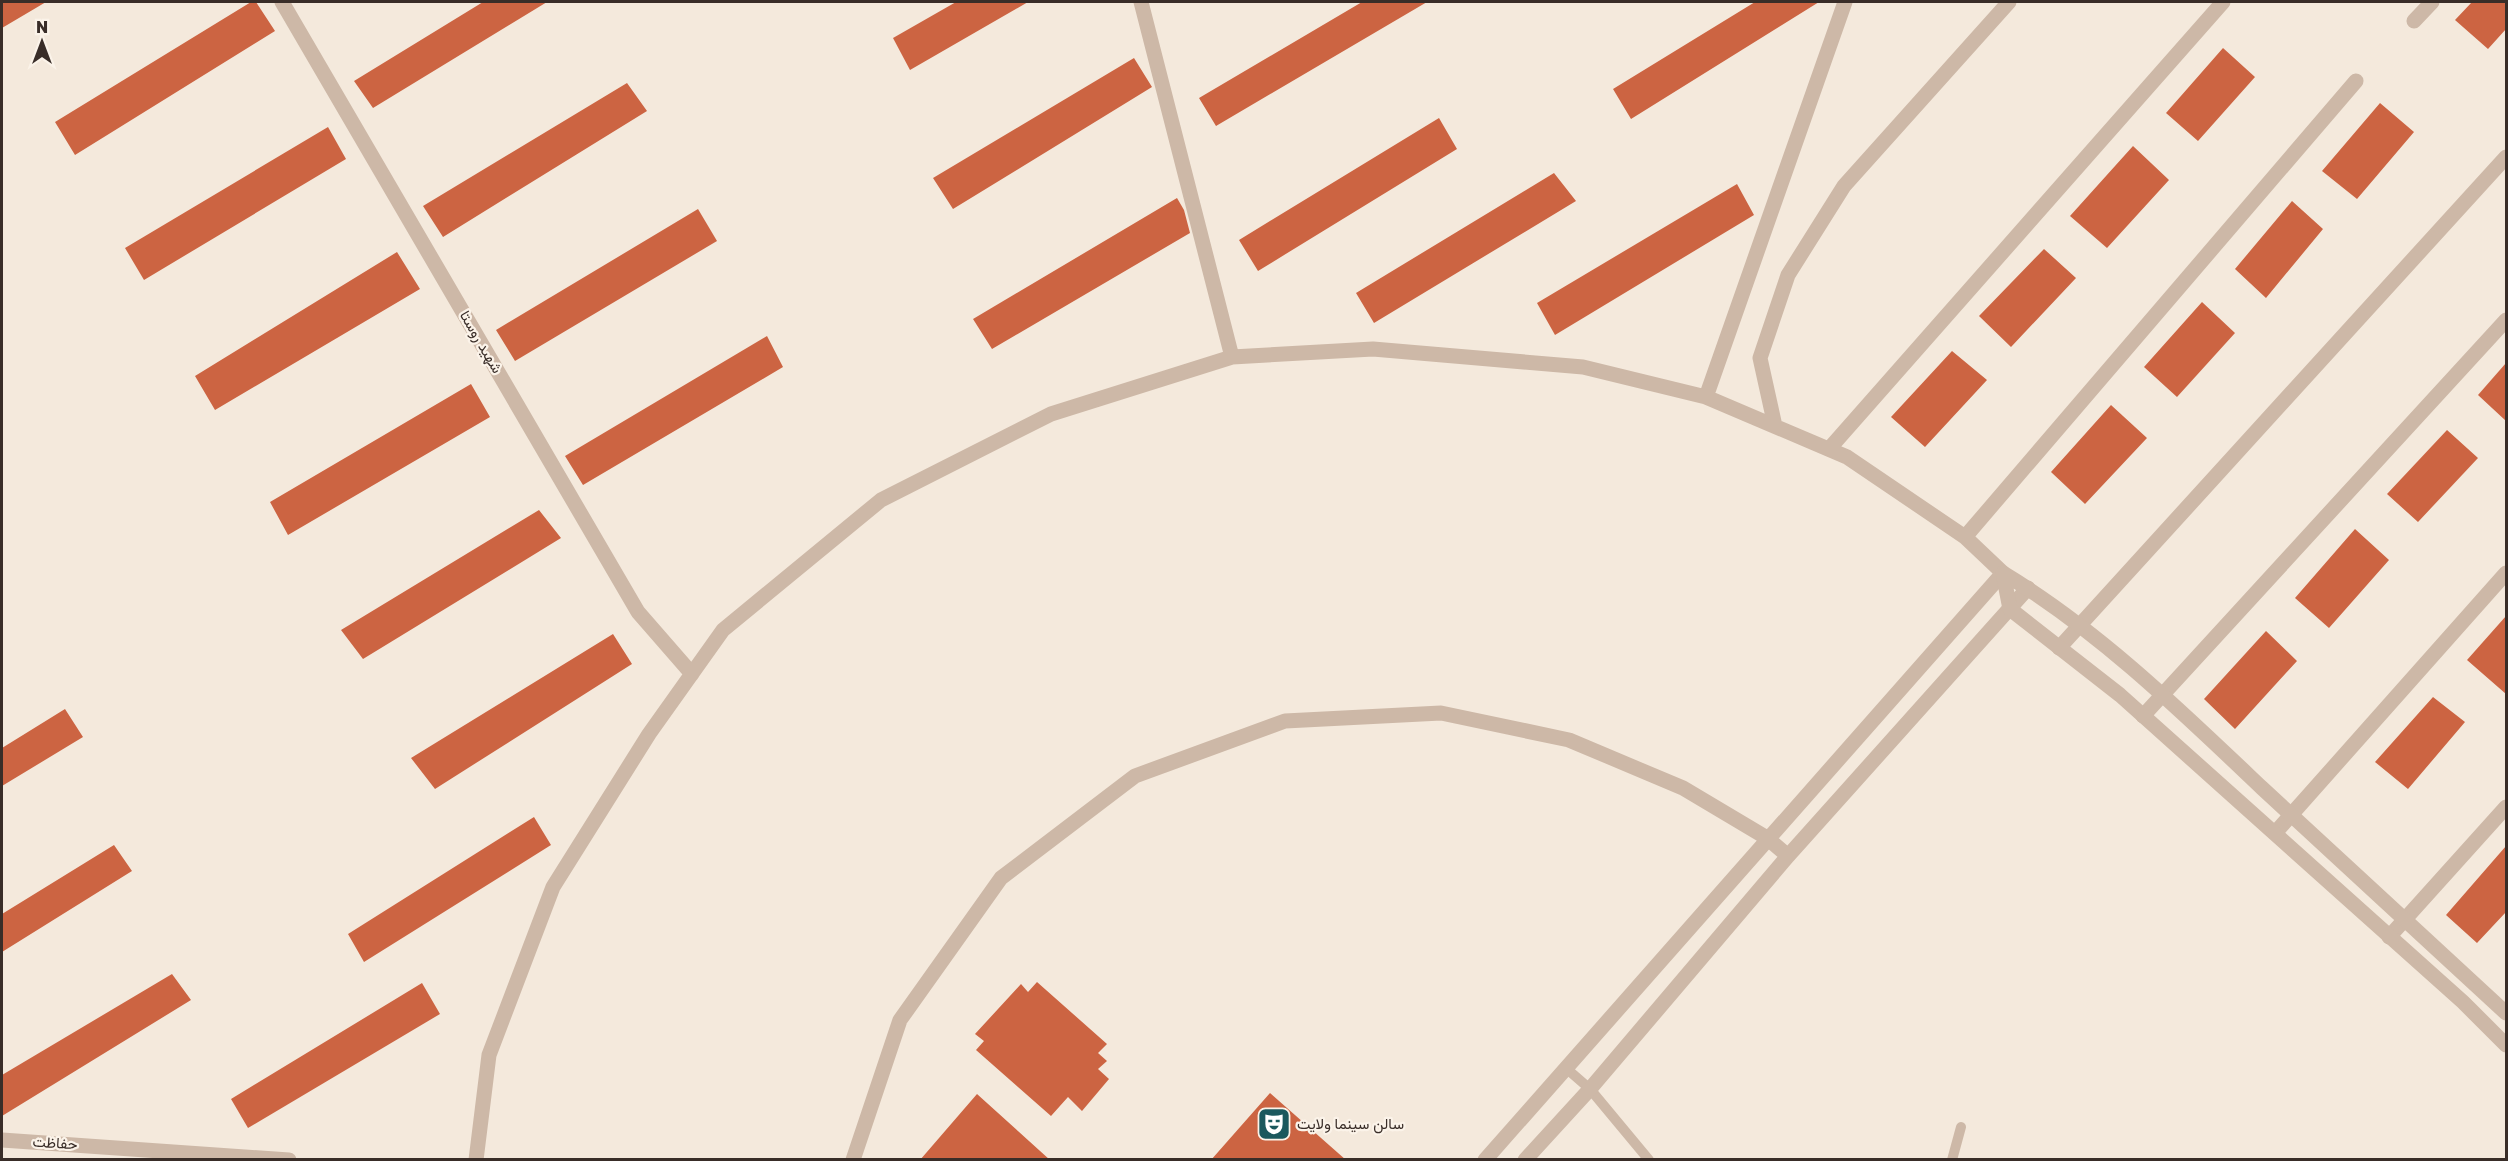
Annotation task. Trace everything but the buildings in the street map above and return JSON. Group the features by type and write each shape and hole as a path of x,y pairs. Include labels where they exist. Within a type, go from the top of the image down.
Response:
{"street":[{"name":"شهید روستا","path":"282,2 638,612 692,674"},
{"path":"1141,2 1232,357"},
{"path":"1706,397 1845,2"},
{"path":"1775,426 1760,358 1788,275 1844,186 2009,2"},
{"path":"1829,449 2223,2"},
{"path":"2415,21 2432,2"},
{"path":"1965,537 2356,81"},
{"path":"2060,648 2506,157"},
{"path":"2143,716 2506,320"},
{"path":"476,1160 489,1055 553,887 649,734 723,630 881,500 1051,414 1232,357 1385,350 1583,367 1706,397 1847,457 1965,537 2003,573 2028,588 2162,694 2506,1013"},
{"path":"2003,573 2010,609 2143,716 2275,832 2505,1041"},
{"path":"1485,1160 2003,573"},
{"path":"2275,832 2292,816 2506,573"},
{"path":"1526,1160 1590,1089 1788,856 2028,588"},
{"path":"853,1160 900,1020 1001,878 1135,776 1286,721 1441,713 1569,740 1683,788 1767,838 1788,856"},
{"path":"2389,937 2506,807"},
{"name":"حفاظت","path":"2,1140 288,1160"}],"lane":[{"path":"1567,1069 1590,1089 1648,1160"},
{"path":"1953,1160 1961,1127"}],"place":[{"name":"سالن سینما ولایت","path":"1274,1124"}]}
